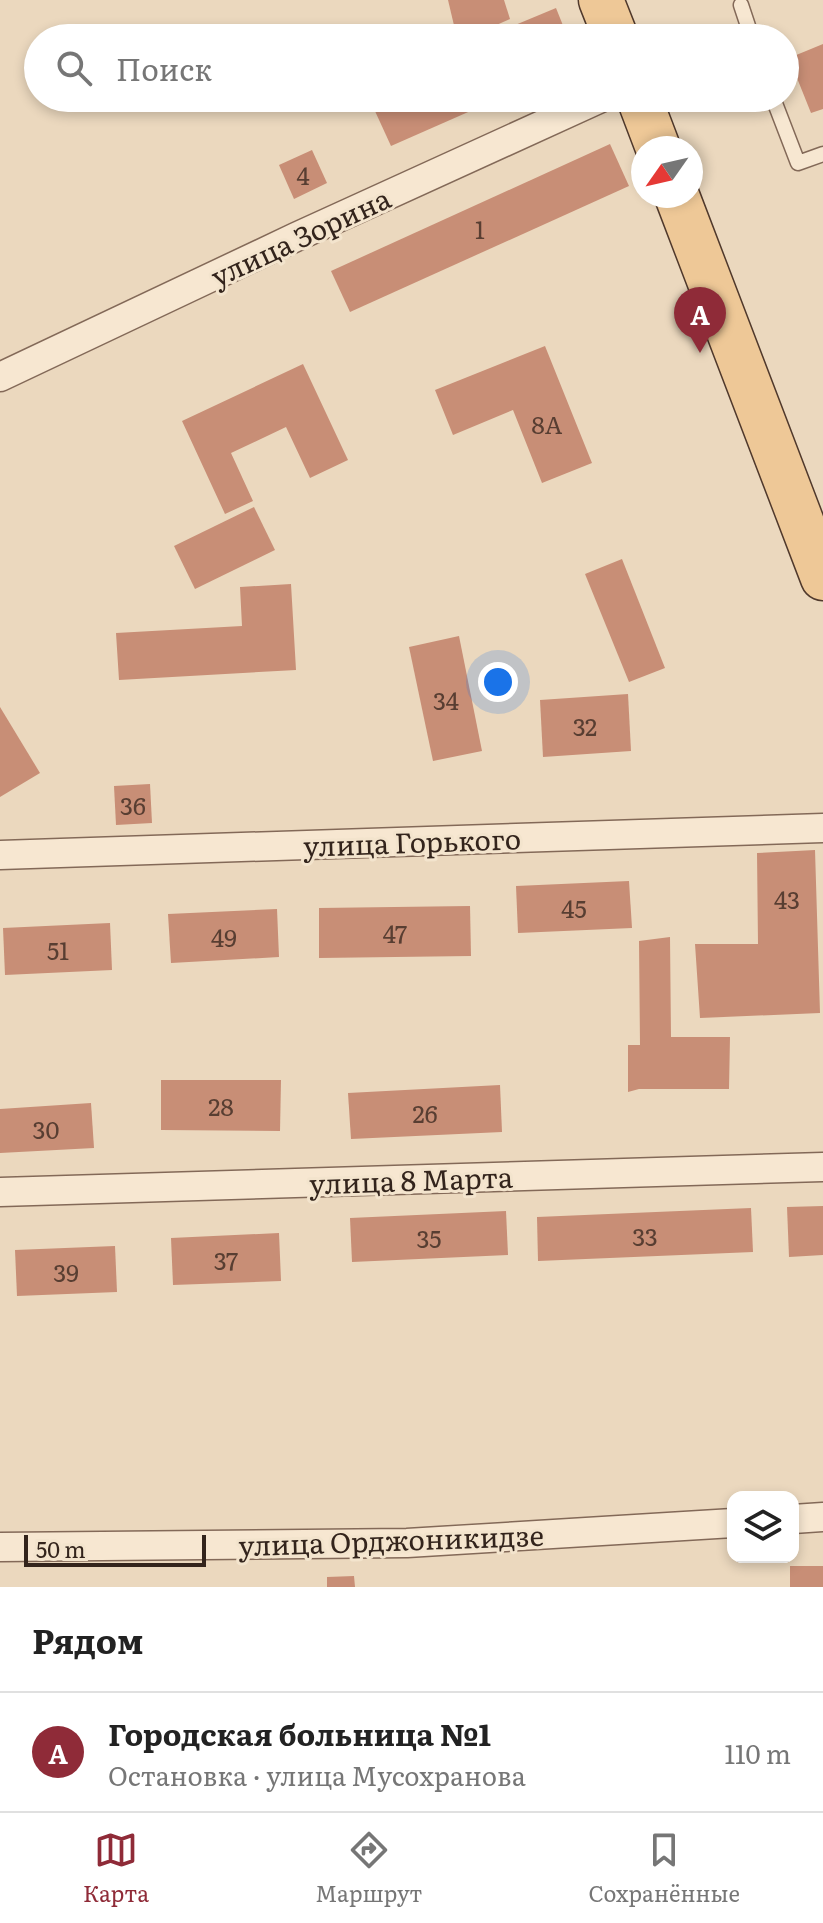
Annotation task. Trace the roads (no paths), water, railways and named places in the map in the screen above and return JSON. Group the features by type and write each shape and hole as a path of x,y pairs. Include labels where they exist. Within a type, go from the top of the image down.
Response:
{"main road":[{"path":"601,0 610,24"},
{"path":"644,112 653,136"},
{"path":"682,208 823,578"}],"street":[{"name":"улица Зорина","path":"0,377 570,112"},
{"name":"улица Горького","path":"0,855 823,828"},
{"name":"улица 8 Марта","path":"0,1192 823,1167"},
{"path":"799,1519 823,1517"},
{"name":"улица Орджоникидзе","path":"0,1547 407,1543 727,1523"}],"lane":[{"path":"741,5 747,24"},
{"path":"778,112 798,163 823,154"}],"place":[{"name":"Городская больница №1","path":"700,353"}]}
